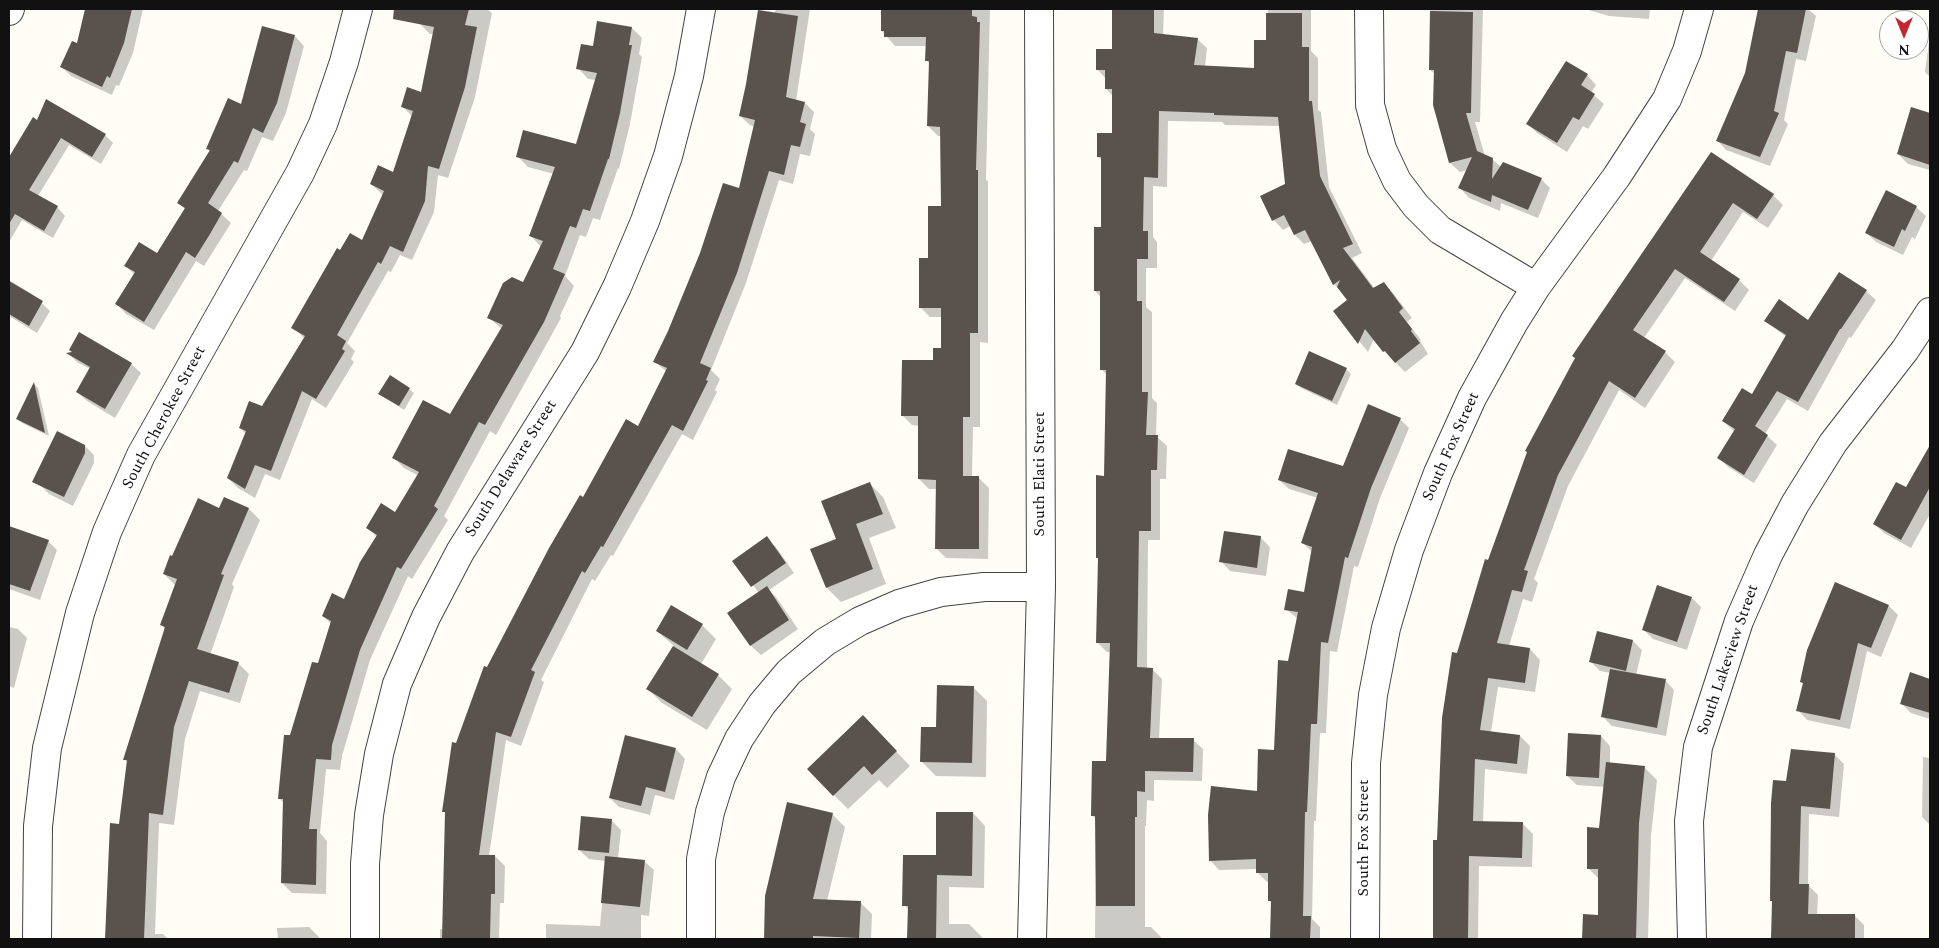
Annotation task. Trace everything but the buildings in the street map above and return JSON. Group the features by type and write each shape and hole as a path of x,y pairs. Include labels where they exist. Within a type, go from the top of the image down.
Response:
{"street":[{"name":"South Cherokee Street","path":"37,939 38,826 47,748 80,613 104,541 141,455 300,173 326,115 344,62 358,9"},
{"name":"South Delaware Street","path":"365,939 365,864 369,815 379,754 397,684 426,617 460,552 585,352 617,287 645,221 668,156 689,76 700,9"},
{"name":"South Elati Street","path":"1032,939 1041,587 1040,9"},
{"path":"1370,9 1370,105 1382,150 1398,181 1416,206 1440,230 1536,287"},
{"name":"South Fox Street","path":"1365,939 1366,763 1373,695 1386,628 1409,550 1438,473 1472,398 1514,322 1536,287 1617,176 1667,99 1687,51 1699,9"},
{"name":"South Lakeview Street","path":"1692,939 1689,821 1698,747 1739,621 1768,555 1795,504 1834,443 1905,350 1930,312"},
{"path":"701,939 701,859 710,812 721,777 739,739 762,704 789,672 825,642 860,621 900,604 941,592 984,587 1041,587"}]}
